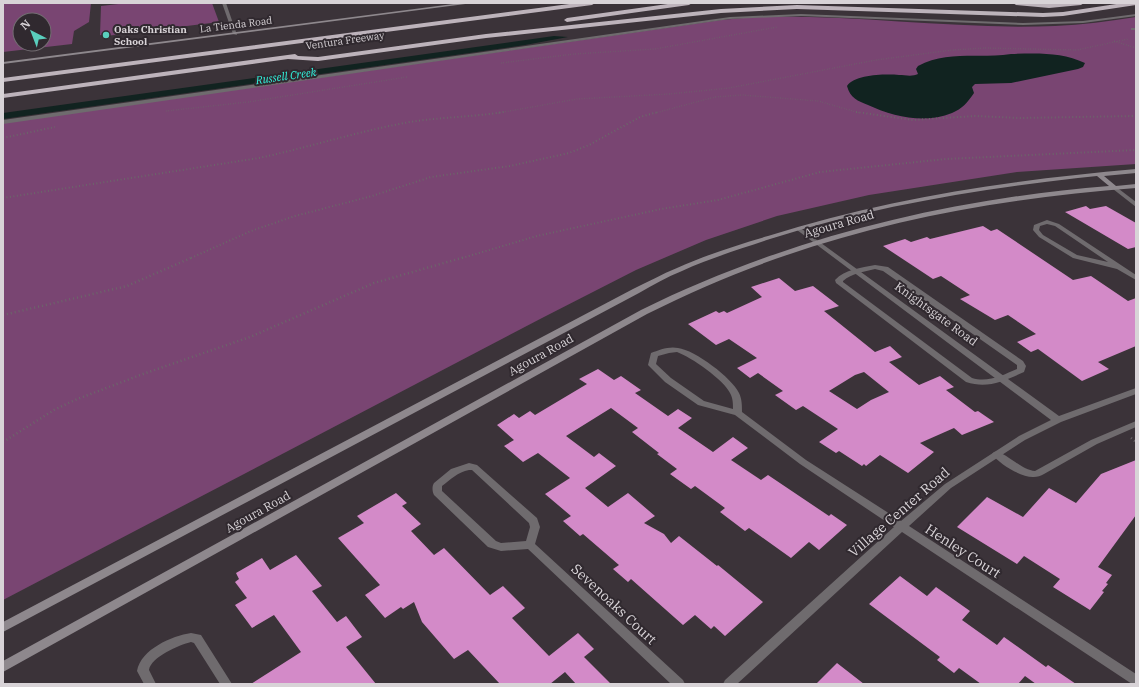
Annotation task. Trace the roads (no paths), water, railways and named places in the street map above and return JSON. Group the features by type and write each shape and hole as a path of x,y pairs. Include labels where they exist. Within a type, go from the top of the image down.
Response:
{"highway":[{"path":"502,15 529,4 539,3"},
{"name":"Ventura Freeway","path":"3,80 592,3"},
{"name":"Ventura Freeway","path":"3,96 689,3"},
{"path":"1016,3 1049,6 1082,3"},
{"path":"288,58 318,59 494,36 761,8 1043,15 1063,14 1136,3"}],"main road":[{"name":"La Tienda Road","path":"3,63 471,3"},
{"name":"Agoura Road","path":"3,627 636,291 683,268 735,248 798,229 862,211 920,198 980,188 1136,171"},
{"path":"1098,174 1114,188"},
{"name":"Agoura Road","path":"3,667 644,312 696,287 743,268 816,242 899,220 969,205 1048,194 1136,186"}],"street":[{"path":"224,3 235,34"},
{"path":"3,122 730,18 801,15 1023,24 1083,22 1136,15"},
{"path":"1114,188 1136,205"},
{"path":"1119,268 1074,257 1041,236 1036,230 1037,225 1046,222 1057,225 1136,278"},
{"name":"Knightsgate Road","path":"798,229 1003,378 1058,420"},
{"path":"875,267 885,269 1022,366 1021,370 1003,378 984,384 977,384 969,380 840,283 839,280 842,277 856,271 875,267"},
{"name":"Henley Court","path":"738,413 734,391 716,373 690,355 678,350 665,350 654,356 652,365 668,380 700,403 738,413 803,462 1136,680"},
{"name":"Village Center Road","path":"728,684 948,486 1022,438 1058,420 1136,391"},
{"path":"998,454 1022,471 1033,474 1113,433 1136,424"},
{"path":"469,466 474,467 533,521 535,527 530,545 501,547 492,544 437,492 437,485 451,473 469,466"},
{"name":"Sevenoaks Court","path":"530,545 679,684"},
{"path":"150,684 143,671 145,663 168,646 191,636 197,638 226,684"}],"water":[{"name":"Russell Creek","path":"554,36 568,37 525,45 3,119 3,113"},
{"path":"1011,54 1058,55 1076,59 1085,63 1083,67 1078,69 1011,83 975,84 972,87 974,93 962,107 952,113 931,118 910,118 888,113 861,102 852,96 847,86 851,82 864,77 916,75 918,74 916,69 918,66 940,58 952,56"}],"place":[{"name":"Oaks Christian School","path":"106,35"}]}
